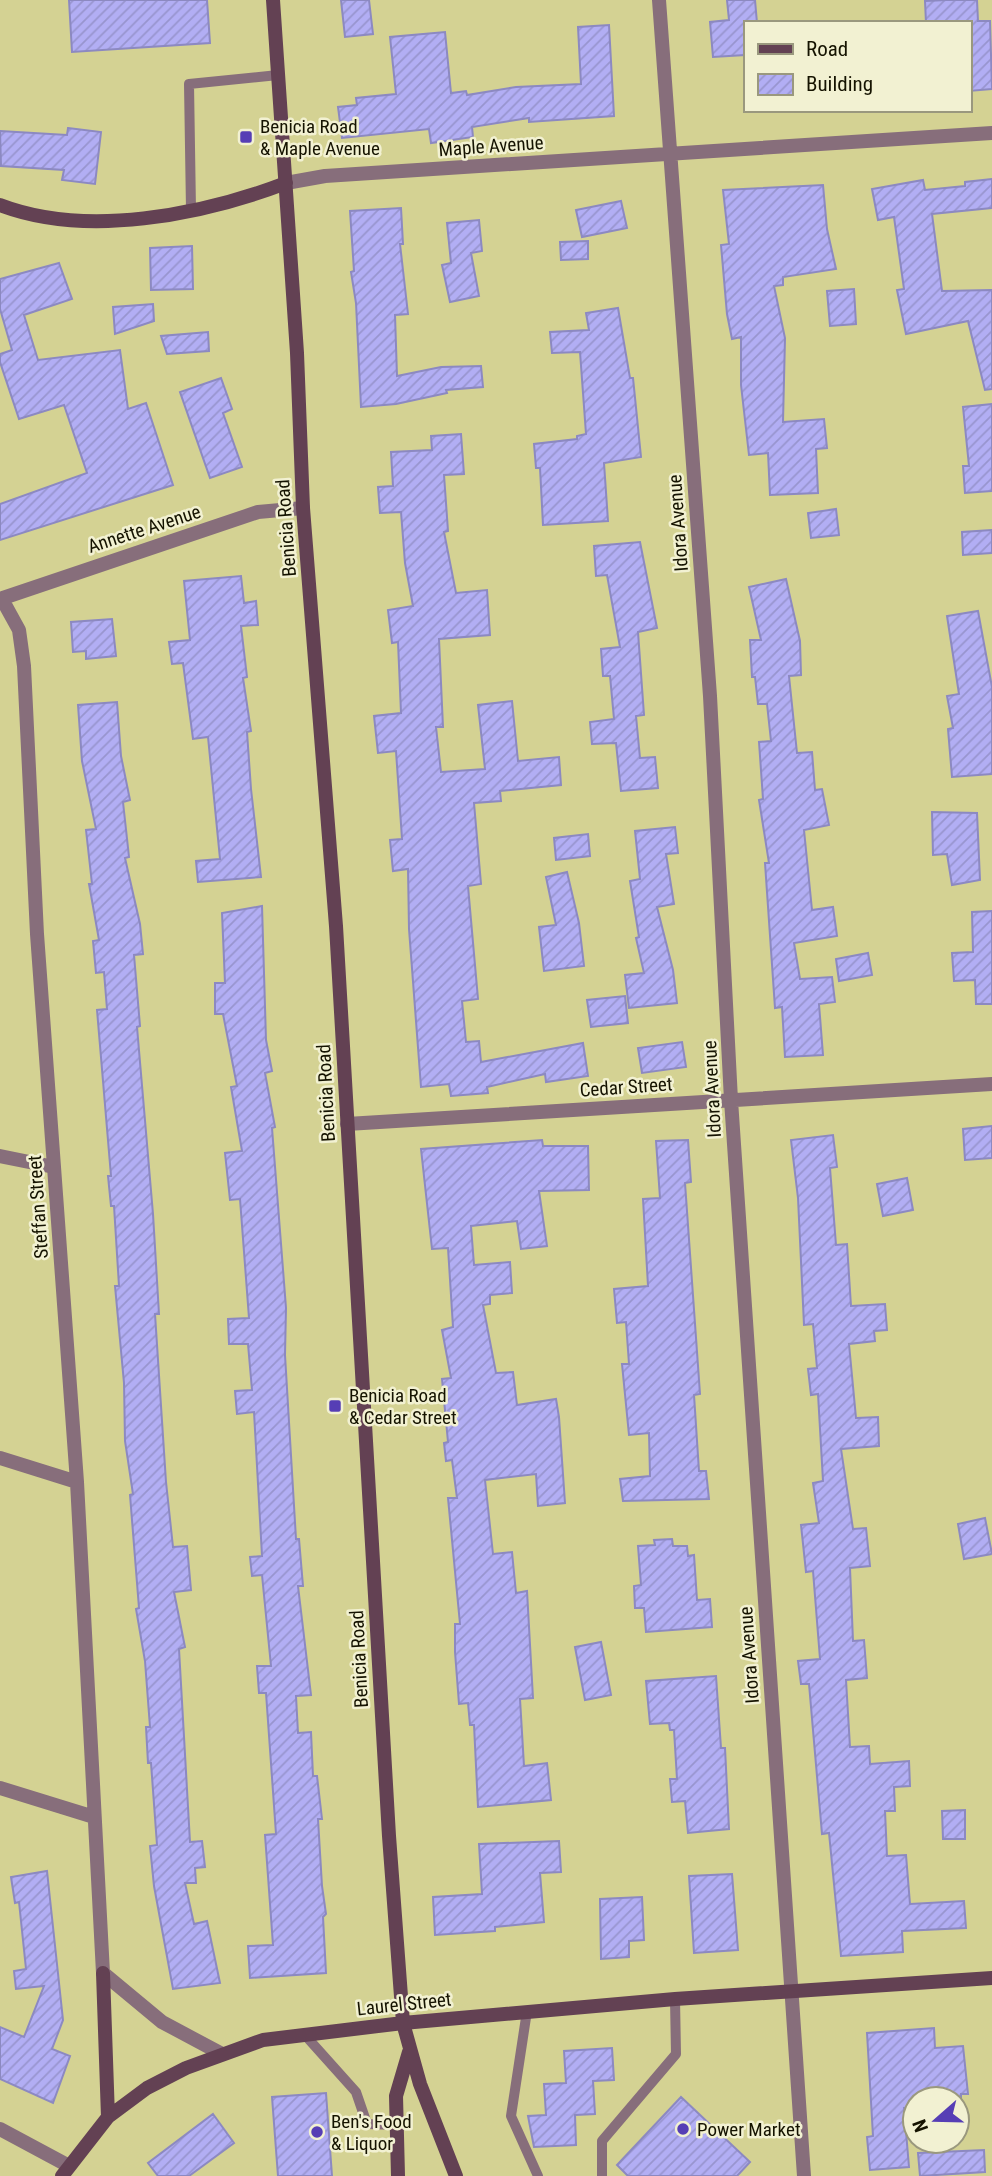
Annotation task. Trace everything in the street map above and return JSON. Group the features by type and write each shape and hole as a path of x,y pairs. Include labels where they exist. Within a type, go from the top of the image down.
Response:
{"main road":[{"name":"Benicia Road","path":"273,0 286,183 303,508 332,876 389,1836 403,2023 409,2052 456,2176"},
{"name":"Maple Avenue","path":"0,205 90,223 237,202 286,183"},
{"path":"103,1973 108,2117"},
{"name":"Laurel Street","path":"222,2054 263,2040 403,2023 791,1990 992,1978"},
{"path":"398,2176 396,2096 409,2052"},
{"path":"66,2171 108,2117 147,2088 222,2054"}],"street":[{"name":"Idora Avenue","path":"659,0 710,696 731,1100 804,2176"},
{"name":"Maple Avenue","path":"286,183 325,176 992,133"},
{"name":"Annette Avenue","path":"1,599 258,512 303,508"},
{"name":"Steffan Street","path":"1,599 19,630 24,666 37,934 77,1482 94,1817"},
{"name":"Cedar Street","path":"347,1124 992,1084"},
{"path":"0,1156 54,1167"},
{"path":"0,1458 77,1482"},
{"path":"0,1788 94,1817 103,1973 162,2022 222,2054"},
{"path":"0,2129 66,2171"}],"lane":[{"path":"191,210 189,84 278,75"},
{"path":"602,2176 602,2141 676,2054 675,1999"},
{"path":"527,2011 511,2116 538,2176"},
{"path":"304,2034 355,2092 367,2124 397,2125"}],"building":[{"path":"69,0 207,0 210,43 72,52"},
{"path":"341,0 369,0 373,34 345,37"},
{"path":"727,0 755,0 757,21 744,21 744,55 713,57 710,22 729,20"},
{"path":"977,0 978,21 990,21 992,89 971,91 971,21 926,21 925,1"},
{"path":"609,25 614,116 529,122 529,118 472,127 473,137 431,143 429,129 342,138 338,107 357,105 356,98 396,94 390,37 445,32 451,93 466,91 467,95 516,87 581,84 578,27"},
{"path":"68,128 101,132 95,184 62,180 64,170 1,166 0,131 67,135"},
{"path":"992,179 992,208 932,214 942,291 992,290 992,389 985,390 968,321 906,334 897,290 904,289 894,217 878,220 872,189 923,180 925,190 965,186 965,182"},
{"path":"823,185 827,229 836,269 783,277 783,285 774,286 785,338 783,422 824,419 827,448 816,449 818,493 770,495 768,453 749,455 741,385 741,337 732,339 727,314 721,245 729,244 723,190"},
{"path":"621,201 627,228 582,237 576,210"},
{"path":"401,208 403,244 400,244 408,314 395,315 397,376 441,367 481,366 483,387 446,390 447,393 396,404 361,407 356,303 351,272 354,271 350,211"},
{"path":"479,220 482,251 471,253 479,296 450,302 442,265 451,263 447,223"},
{"path":"588,241 588,259 561,260 560,242"},
{"path":"192,246 193,289 151,290 150,248"},
{"path":"59,263 72,299 24,315 38,360 120,350 128,409 146,403 173,485 0,540 0,504 87,473 64,405 19,419 0,362 0,354 12,350 0,309 0,279"},
{"path":"854,289 856,324 830,326 827,291"},
{"path":"153,304 154,321 115,334 113,307"},
{"path":"618,308 630,378 633,378 641,457 604,463 608,521 543,525 540,468 536,468 534,444 577,439 577,436 586,434 580,352 552,353 550,332 589,330 586,313"},
{"path":"208,332 209,351 167,354 161,336"},
{"path":"221,378 232,409 223,413 242,467 210,478 180,392"},
{"path":"992,404 992,491 965,493 963,466 969,466 963,407"},
{"path":"461,434 464,474 444,475 448,531 444,532 456,593 487,590 490,635 439,639 443,727 436,727 441,772 485,769 478,705 512,701 518,761 559,757 561,785 500,791 501,801 474,803 481,884 468,886 478,999 462,1001 466,1042 479,1041 481,1062 583,1043 588,1076 546,1082 545,1074 487,1087 488,1093 451,1096 449,1084 421,1087 409,929 408,869 393,871 390,840 402,839 396,751 378,753 374,716 401,713 398,642 392,643 388,610 413,606 405,563 401,512 380,513 378,487 393,486 391,452 432,450 431,436"},
{"path":"836,509 839,535 811,538 808,513"},
{"path":"992,530 992,553 963,555 962,532"},
{"path":"640,542 657,628 638,632 644,715 636,716 640,758 655,757 658,788 621,791 616,743 592,744 590,722 614,719 610,676 603,676 601,649 620,647 607,575 596,576 594,546"},
{"path":"241,576 244,603 256,601 258,625 241,626 247,677 243,678 251,731 247,732 251,789 261,877 198,882 196,861 220,859 208,737 193,739 183,663 172,664 169,642 190,640 184,581"},
{"path":"786,579 800,641 801,675 789,676 797,753 812,752 815,790 822,789 829,825 804,830 812,910 833,907 837,936 794,943 800,979 832,977 835,1002 819,1004 823,1055 785,1057 782,1007 775,1008 765,863 769,863 759,800 763,799 759,742 771,741 767,704 758,704 755,677 752,677 750,640 761,640 749,587"},
{"path":"978,611 992,687 992,774 952,777 948,729 953,728 947,696 959,694 947,616"},
{"path":"112,619 116,656 86,659 86,651 73,652 71,622"},
{"path":"117,702 121,756 130,800 123,802 129,857 125,858 140,924 143,954 134,955 140,1026 137,1027 153,1214 159,1314 155,1314 166,1482 173,1547 187,1546 191,1590 174,1592 185,1647 179,1649 190,1842 202,1841 205,1867 195,1868 196,1883 185,1883 194,1924 207,1921 220,1983 173,1989 154,1886 150,1846 157,1845 151,1763 148,1763 146,1727 150,1727 145,1661 136,1609 139,1608 130,1495 133,1494 125,1441 124,1383 115,1286 119,1286 114,1206 111,1206 108,1176 111,1176 97,1010 107,1009 104,972 96,973 93,941 99,940 89,884 92,884 86,830 96,829 82,761 78,705"},
{"path":"932,812 977,813 980,880 952,885 947,854 933,855"},
{"path":"675,827 678,853 666,854 674,904 657,907 673,970 677,1003 629,1008 625,975 644,973 636,938 639,937 630,881 640,879 635,831"},
{"path":"588,834 590,856 556,860 554,838"},
{"path":"567,872 579,923 584,966 544,971 539,927 556,925 546,877"},
{"path":"262,906 266,1040 272,1071 265,1073 275,1127 272,1128 286,1308 285,1355 296,1539 299,1539 303,1586 298,1586 311,1695 296,1696 298,1733 311,1732 313,1776 317,1776 322,1819 318,1819 326,1914 323,1917 326,1973 250,1978 248,1946 273,1945 265,1835 276,1834 266,1693 259,1693 257,1666 271,1666 262,1575 252,1576 250,1557 262,1556 254,1412 237,1414 235,1391 252,1390 248,1344 229,1344 228,1319 249,1318 240,1199 230,1200 225,1153 242,1151 231,1087 237,1086 223,1014 215,1014 215,983 225,983 222,913"},
{"path":"992,911 992,1004 976,1004 975,980 954,981 952,953 973,952 972,912"},
{"path":"868,953 872,975 839,981 836,959"},
{"path":"625,996 628,1023 591,1027 587,1000"},
{"path":"682,1042 686,1067 642,1073 638,1048"},
{"path":"992,1126 992,1158 965,1160 963,1129"},
{"path":"833,1135 837,1167 830,1168 836,1245 847,1244 851,1306 885,1304 887,1330 874,1331 875,1341 849,1344 856,1418 878,1417 879,1446 841,1449 853,1529 866,1528 870,1566 850,1568 853,1641 864,1640 867,1678 846,1680 850,1747 869,1746 870,1764 909,1761 910,1786 894,1787 895,1811 885,1811 887,1856 906,1855 910,1904 964,1901 966,1928 902,1931 903,1952 841,1956 829,1833 822,1834 809,1684 801,1684 798,1661 820,1659 813,1571 806,1572 801,1525 819,1523 813,1483 823,1481 818,1394 811,1395 808,1369 817,1368 813,1324 804,1325 798,1198 791,1140"},
{"path":"542,1140 543,1146 588,1146 589,1190 539,1191 547,1246 521,1249 517,1221 471,1226 474,1265 510,1262 512,1293 490,1295 490,1304 483,1305 496,1373 513,1372 517,1405 556,1399 559,1417 565,1503 538,1506 536,1474 485,1480 493,1554 512,1552 516,1593 527,1591 533,1698 520,1699 524,1766 547,1763 551,1800 478,1807 474,1725 470,1725 468,1703 459,1704 455,1652 455,1624 460,1624 448,1498 457,1498 452,1460 446,1461 444,1443 448,1442 442,1379 451,1378 442,1330 453,1327 448,1248 432,1249 421,1149"},
{"path":"688,1140 691,1182 685,1183 700,1394 694,1395 699,1471 706,1471 709,1499 623,1501 620,1479 650,1476 649,1433 629,1435 622,1364 629,1364 626,1322 617,1323 614,1289 648,1286 643,1199 660,1198 656,1141"},
{"path":"907,1178 913,1210 883,1216 877,1184"},
{"path":"985,1518 992,1554 964,1559 958,1524"},
{"path":"672,1539 673,1546 687,1546 688,1556 694,1555 697,1600 710,1599 712,1627 646,1632 644,1608 635,1608 634,1586 641,1585 638,1546 655,1545 654,1540"},
{"path":"601,1642 611,1695 585,1700 575,1647"},
{"path":"716,1676 721,1748 725,1748 729,1829 688,1833 685,1801 672,1802 670,1779 677,1779 674,1730 670,1730 669,1723 650,1724 646,1681"},
{"path":"965,1810 965,1839 943,1839 942,1811"},
{"path":"559,1841 561,1872 540,1873 544,1922 495,1927 495,1931 435,1935 433,1897 482,1894 479,1844"},
{"path":"47,1871 63,2020 52,2049 70,2056 53,2103 0,2079 0,2027 24,2037 44,1986 16,1989 14,1971 26,1969 19,1902 15,1903 11,1877"},
{"path":"732,1874 738,1950 694,1953 689,1876"},
{"path":"642,1897 644,1940 629,1941 629,1957 601,1959 600,1899"},
{"path":"934,2028 935,2048 963,2046 967,2085 901,2085 901,2155 908,2155 909,2167 870,2170 867,2137 873,2136 867,2033"},
{"path":"612,2048 614,2080 593,2081 595,2114 575,2115 576,2145 534,2147 528,2116 546,2115 544,2084 566,2083 564,2051"},
{"path":"326,2093 332,2176 278,2176 272,2097"},
{"name":"Power Market","path":"681,2097 750,2162 737,2176 628,2176 617,2165"},
{"path":"213,2114 234,2143 189,2176 158,2176 148,2163"},
{"path":"984,2150 985,2172 920,2176 918,2155 971,2155 971,2151"}],"place":[{"name":"Benicia Road & Maple Avenue","path":"246,137"},
{"name":"Benicia Road & Cedar Street","path":"335,1406"},
{"name":"Power Market","path":"683,2129"},
{"name":"Ben's Food & Liquor","path":"317,2132"}]}
